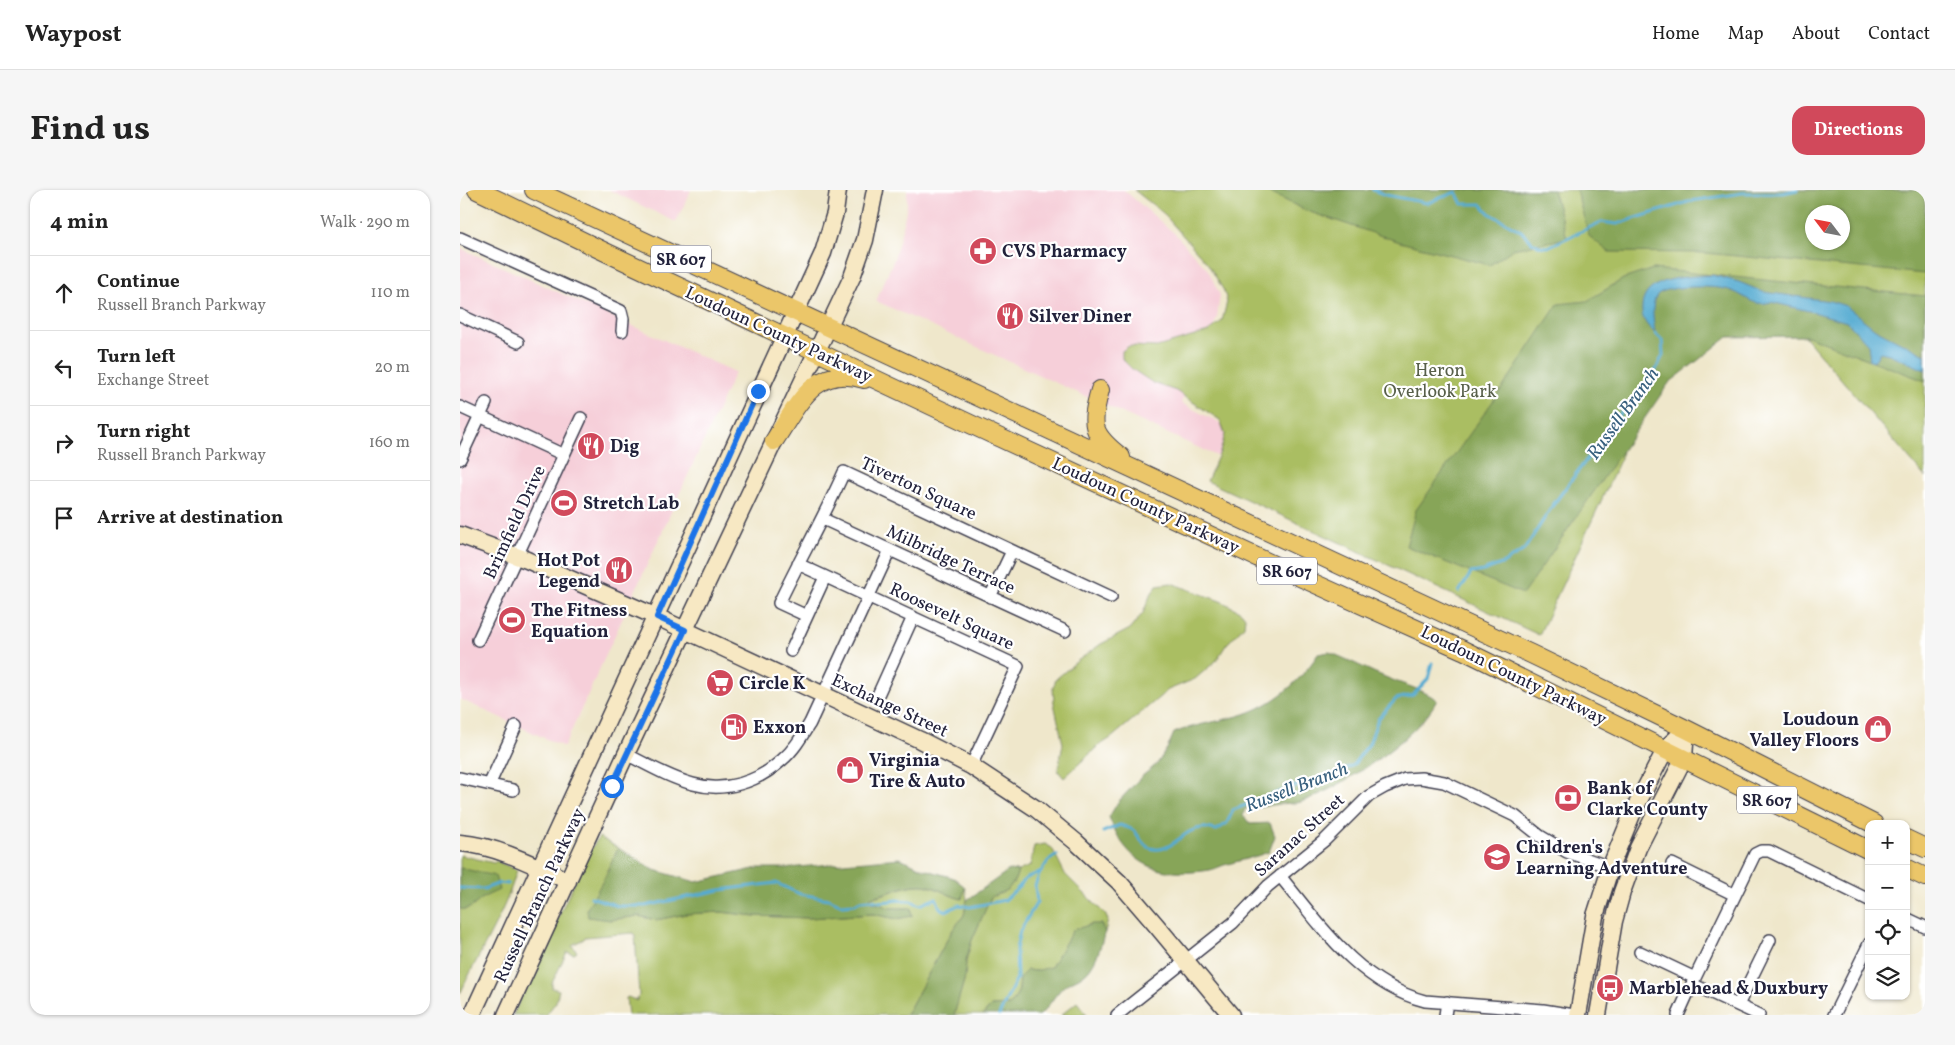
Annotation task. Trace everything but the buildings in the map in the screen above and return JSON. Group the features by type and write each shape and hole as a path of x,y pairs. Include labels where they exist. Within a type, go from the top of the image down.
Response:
{"main road":[{"name":"Loudoun County Parkway","path":"534,190 795,313 1439,610 1686,729 1866,820"},
{"name":"Russell Branch Parkway","path":"472,1015 657,617 823,253 835,213 838,190"},
{"name":"Russell Branch Parkway","path":"506,1015 626,754 852,277 860,256 875,190"},
{"name":"Loudoun County Parkway","path":"460,192 483,193 907,394 1291,573 1463,650 1666,748 1865,848"},
{"path":"774,441 806,394 813,386 827,378 849,376 907,394"},
{"path":"1100,390 1094,412 1094,428 1104,444 1139,471"},
{"name":"Exchange Street","path":"460,535 517,557 657,617 920,740 971,766 1035,808 1076,842 1118,882 1231,1015"},
{"path":"1578,1015 1595,916 1610,867 1633,812 1666,748 1686,729"},
{"path":"1600,1014 1614,921 1638,848 1684,758 1686,729"},
{"path":"1910,841 1925,848"},
{"path":"460,843 473,844 498,851 568,881"},
{"path":"1910,870 1925,877"},
{"path":"1586,970 1587,990 1591,1002 1600,1014"}],"street":[{"path":"460,238 621,311 623,319 622,330"},
{"path":"460,315 518,342"},
{"path":"460,459 486,403"},
{"path":"460,407 564,455"},
{"name":"Brimfield Drive","path":"478,640 581,418"},
{"name":"Tiverton Square","path":"807,616 779,603 823,519 844,472 1111,597"},
{"name":"Milbridge Terrace","path":"823,519 1065,631"},
{"path":"626,754 676,778 694,784 722,788 738,785 765,773 783,760 800,739 823,695 890,550"},
{"path":"990,597 1012,551"},
{"name":"Roosevelt Square","path":"798,564 1018,666 971,766"},
{"path":"791,651 825,577"},
{"path":"877,697 913,617"},
{"path":"490,783 516,726"},
{"path":"460,778 490,783 513,790"},
{"name":"Saranac Street","path":"1117,1015 1233,923 1268,886 1325,840 1369,796 1404,779 1421,778 1444,782 1515,816 1554,846 1610,867"},
{"path":"1678,1015 1755,854 1761,850 1769,851 1865,898"},
{"path":"1672,864 1735,895"},
{"path":"1280,876 1340,948 1366,970 1409,997 1425,1001 1543,1010 1574,1015"},
{"path":"1910,920 1925,927"},
{"path":"1738,1005 1770,940"},
{"path":"1640,952 1759,1015"},
{"path":"1834,1015 1865,952"},
{"path":"1444,1015 1447,1002"}],"shaded area":[{"path":"609,190 691,190 676,222"},
{"path":"907,190 1124,190 1174,233 1208,270 1220,295 1217,318 1181,403 1232,429 1219,457 876,301 894,259 900,238 907,206"},
{"path":"460,248 735,372 564,747 460,699"}],"green space":[{"name":"Heron Overlook Park","path":"1134,190 1925,190 1925,477 1787,316 1639,301 1621,458 1539,635 1207,481 1220,452 1225,434 1220,420 1176,391 1153,383 1132,369 1122,359 1122,351 1129,346 1157,347 1208,332 1222,321 1227,302 1224,291 1208,264 1162,212"},
{"path":"1264,190 1553,190 1567,238 1513,249 1490,265 1400,242 1307,211"},
{"path":"1576,190 1925,190 1925,274 1705,253 1609,252 1589,236"},
{"path":"1653,269 1925,296 1925,381 1807,336 1728,337 1669,383 1523,594 1406,546 1416,510 1505,384 1558,304 1587,301 1623,279"},
{"path":"1171,583 1223,602 1241,612 1245,617 1244,626 1226,645 1216,661 1195,679 1168,690 1111,738 1097,747 1064,778 1058,771 1063,744 1054,703 1053,688 1056,679 1101,644 1130,629 1143,613 1157,585"},
{"path":"1329,652 1382,676 1420,690 1437,700 1427,715 1396,745 1357,774 1336,786 1301,802 1245,809 1243,815 1250,824 1270,823 1275,836 1269,852 1212,869 1192,872 1161,870 1136,858 1126,848 1109,817 1118,802 1141,777 1157,764 1174,733 1257,709 1281,695 1291,686 1318,654"},
{"path":"599,837 618,848 605,877 610,920 639,916 656,920 686,914 721,912 755,916 809,918 873,914 897,919 911,908 890,908 870,901 871,897 914,885 928,886 961,899 965,887 967,900 964,915 952,931 906,1015 628,1015 626,998 637,1001 639,995 635,935 633,933 585,937 572,945 577,952 574,954 567,952 552,983 552,988 559,990 556,1002 546,1015 513,1015 587,855"},
{"path":"1045,844 1052,848 1065,874 1105,914 1108,920 1105,932 1101,925 1073,930 1051,967 1036,971 1027,970 1020,977 1019,990 1014,1001 1009,1005 991,1006 983,1015 954,1015 965,977 966,960 972,940 991,897 1009,888 1018,871 1030,866 1034,846"},
{"path":"618,848 654,870 696,882 758,868 787,868 900,858 924,869 954,878 965,887 962,899 933,887 922,885 907,886 871,897 870,901 890,908 911,908 912,916 897,919 873,914 809,918 755,916 721,912 686,914 656,920 638,916 610,920 588,917 587,909 605,877"},
{"path":"460,855 494,863 496,861 517,870 506,902 460,994"},
{"path":"460,868 495,876 499,890 470,908 460,909"},
{"path":"1009,870 1018,871 1014,881 1005,891 991,897 972,940 966,960 965,977 954,1015 906,1015 952,931 964,915 967,900"},
{"path":"1092,924 1101,924 1105,932 1094,962 1087,972 1062,988 1040,1015 983,1015 991,1006 1009,1005 1014,1001 1019,990 1020,977 1027,970 1036,971 1051,967 1073,930"},
{"path":"1077,1002 1087,1015 1061,1015"}],"water":[{"path":"1712,275 1739,282 1763,292 1830,301 1846,306 1875,329 1925,355 1925,370 1880,352 1875,360 1870,361 1868,344 1847,322 1771,302 1759,303 1750,301 1726,289 1693,287 1670,289 1662,292 1657,295 1654,304 1655,333 1647,325 1642,315 1642,307 1645,297 1651,289 1669,280"}],"waterway":[{"path":"1373,190 1386,195 1427,203 1456,192 1462,204 1481,204 1489,213 1521,231 1532,242 1539,246 1548,247 1601,222 1617,224 1691,201 1742,193 1783,193 1797,190"},
{"name":"Russell Branch","path":"1459,592 1471,573 1483,571 1504,563 1524,550 1553,505 1621,413 1650,382 1663,355 1662,340 1655,333"},
{"name":"Russell Branch","path":"1103,832 1120,825 1133,830 1147,847 1164,848 1195,829 1217,830 1227,823 1233,810 1292,787 1341,772 1353,765 1369,744 1378,719 1396,699 1413,695 1428,679 1432,663"},
{"name":"Russell Branch","path":"999,1015 1017,978 1016,949 1020,931 1037,902 1035,886 1039,875 1048,861 1057,855"},
{"path":"591,897 618,906 645,906 720,890 776,883 800,894 829,899 842,905 870,900 882,902 911,901 920,905 936,898 940,908 946,911 959,905 970,907 1005,900 1025,879 1041,871"},
{"path":"460,888 484,889 500,883 508,884"}],"place":[{"name":"CVS Pharmacy","path":"983,251"},
{"name":"Silver Diner","path":"1010,316"},
{"name":"Dig","path":"591,446"},
{"name":"Stretch Lab","path":"564,503"},
{"name":"Hot Pot Legend","path":"619,570"},
{"name":"The Fitness Equation","path":"512,620"},
{"name":"Circle K","path":"720,683"},
{"name":"Exxon","path":"734,727"},
{"name":"Loudoun Valley Floors","path":"1878,729"},
{"name":"Virginia Tire & Auto","path":"850,770"},
{"name":"Bank of Clarke County","path":"1568,798"},
{"name":"Children's Learning Adventure","path":"1497,857"},
{"name":"Marblehead & Duxbury","path":"1610,988"}],"route":[{"path":"612,786 685,630 657,617 758,391"}]}
